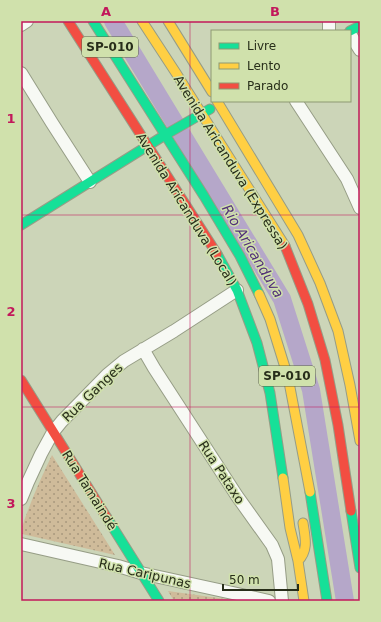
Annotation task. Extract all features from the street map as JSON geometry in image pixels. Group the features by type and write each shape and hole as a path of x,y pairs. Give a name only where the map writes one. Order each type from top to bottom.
{"main road":[{"name":"Avenida Aricanduva (Local)","path":"68,21 217,255 237,290 244,307 270,393 290,528 298,561 304,601"},
{"name":"SP-010","path":"93,21 204,196 240,256 261,296 288,377 309,483 327,601"},
{"name":"Avenida Aricanduva (Expressa)","path":"142,21 285,246 308,304 325,360 338,425 360,568"},
{"path":"171,22 211,90"},
{"path":"351,32 360,26"},
{"path":"21,225 165,135 221,102 298,236 320,283 338,331 356,398 360,441"},
{"name":"Rua Tamaindé","path":"21,380 159,601"},
{"path":"291,395 299,483"},
{"path":"346,476 360,517"},
{"path":"298,561 302,557 306,542 302,517"}],"street":[{"path":"21,25 27,21"},
{"path":"351,35 360,50"},
{"path":"21,73 90,182"},
{"path":"297,102 347,179 360,208"},
{"path":"347,179 360,190"},
{"name":"Rua Ganges","path":"21,499 41,454 54,432 62,421 107,375 124,361 237,290"},
{"name":"Rua Pataxo","path":"144,349 154,368 237,496 272,545 278,559 282,601"},
{"name":"Rua Caripunas","path":"21,544 118,566 141,573 269,601"}],"shaded area":[{"path":"52,455 115,555 22,534 23,526 30,506"},
{"path":"168,591 240,601 174,601"}],"waterway":[{"name":"Rio Aricanduva","path":"113,21 282,299 311,390 345,601"}],"traffic: fast":[{"path":"93,21 204,196 240,256 259,294"},
{"path":"351,30 360,26"},
{"path":"21,225 165,135 210,109"},
{"path":"217,254 237,290 257,343 270,393 283,478"},
{"path":"310,492 327,601"},
{"path":"351,511 360,568"},
{"path":"107,518 159,601"}],"traffic: slow":[{"path":"142,21 285,246"},
{"path":"168,21 211,90"},
{"path":"218,102 298,235 320,283 338,331 360,441"},
{"path":"259,294 270,319 288,377 310,492"},
{"path":"283,478 290,528 298,561 304,601"},
{"path":"298,561 305,548 303,523"}],"traffic: jam":[{"path":"68,21 217,254"},
{"path":"285,246 308,304 325,360 338,425 351,511"},
{"path":"21,380 107,518"}]}
